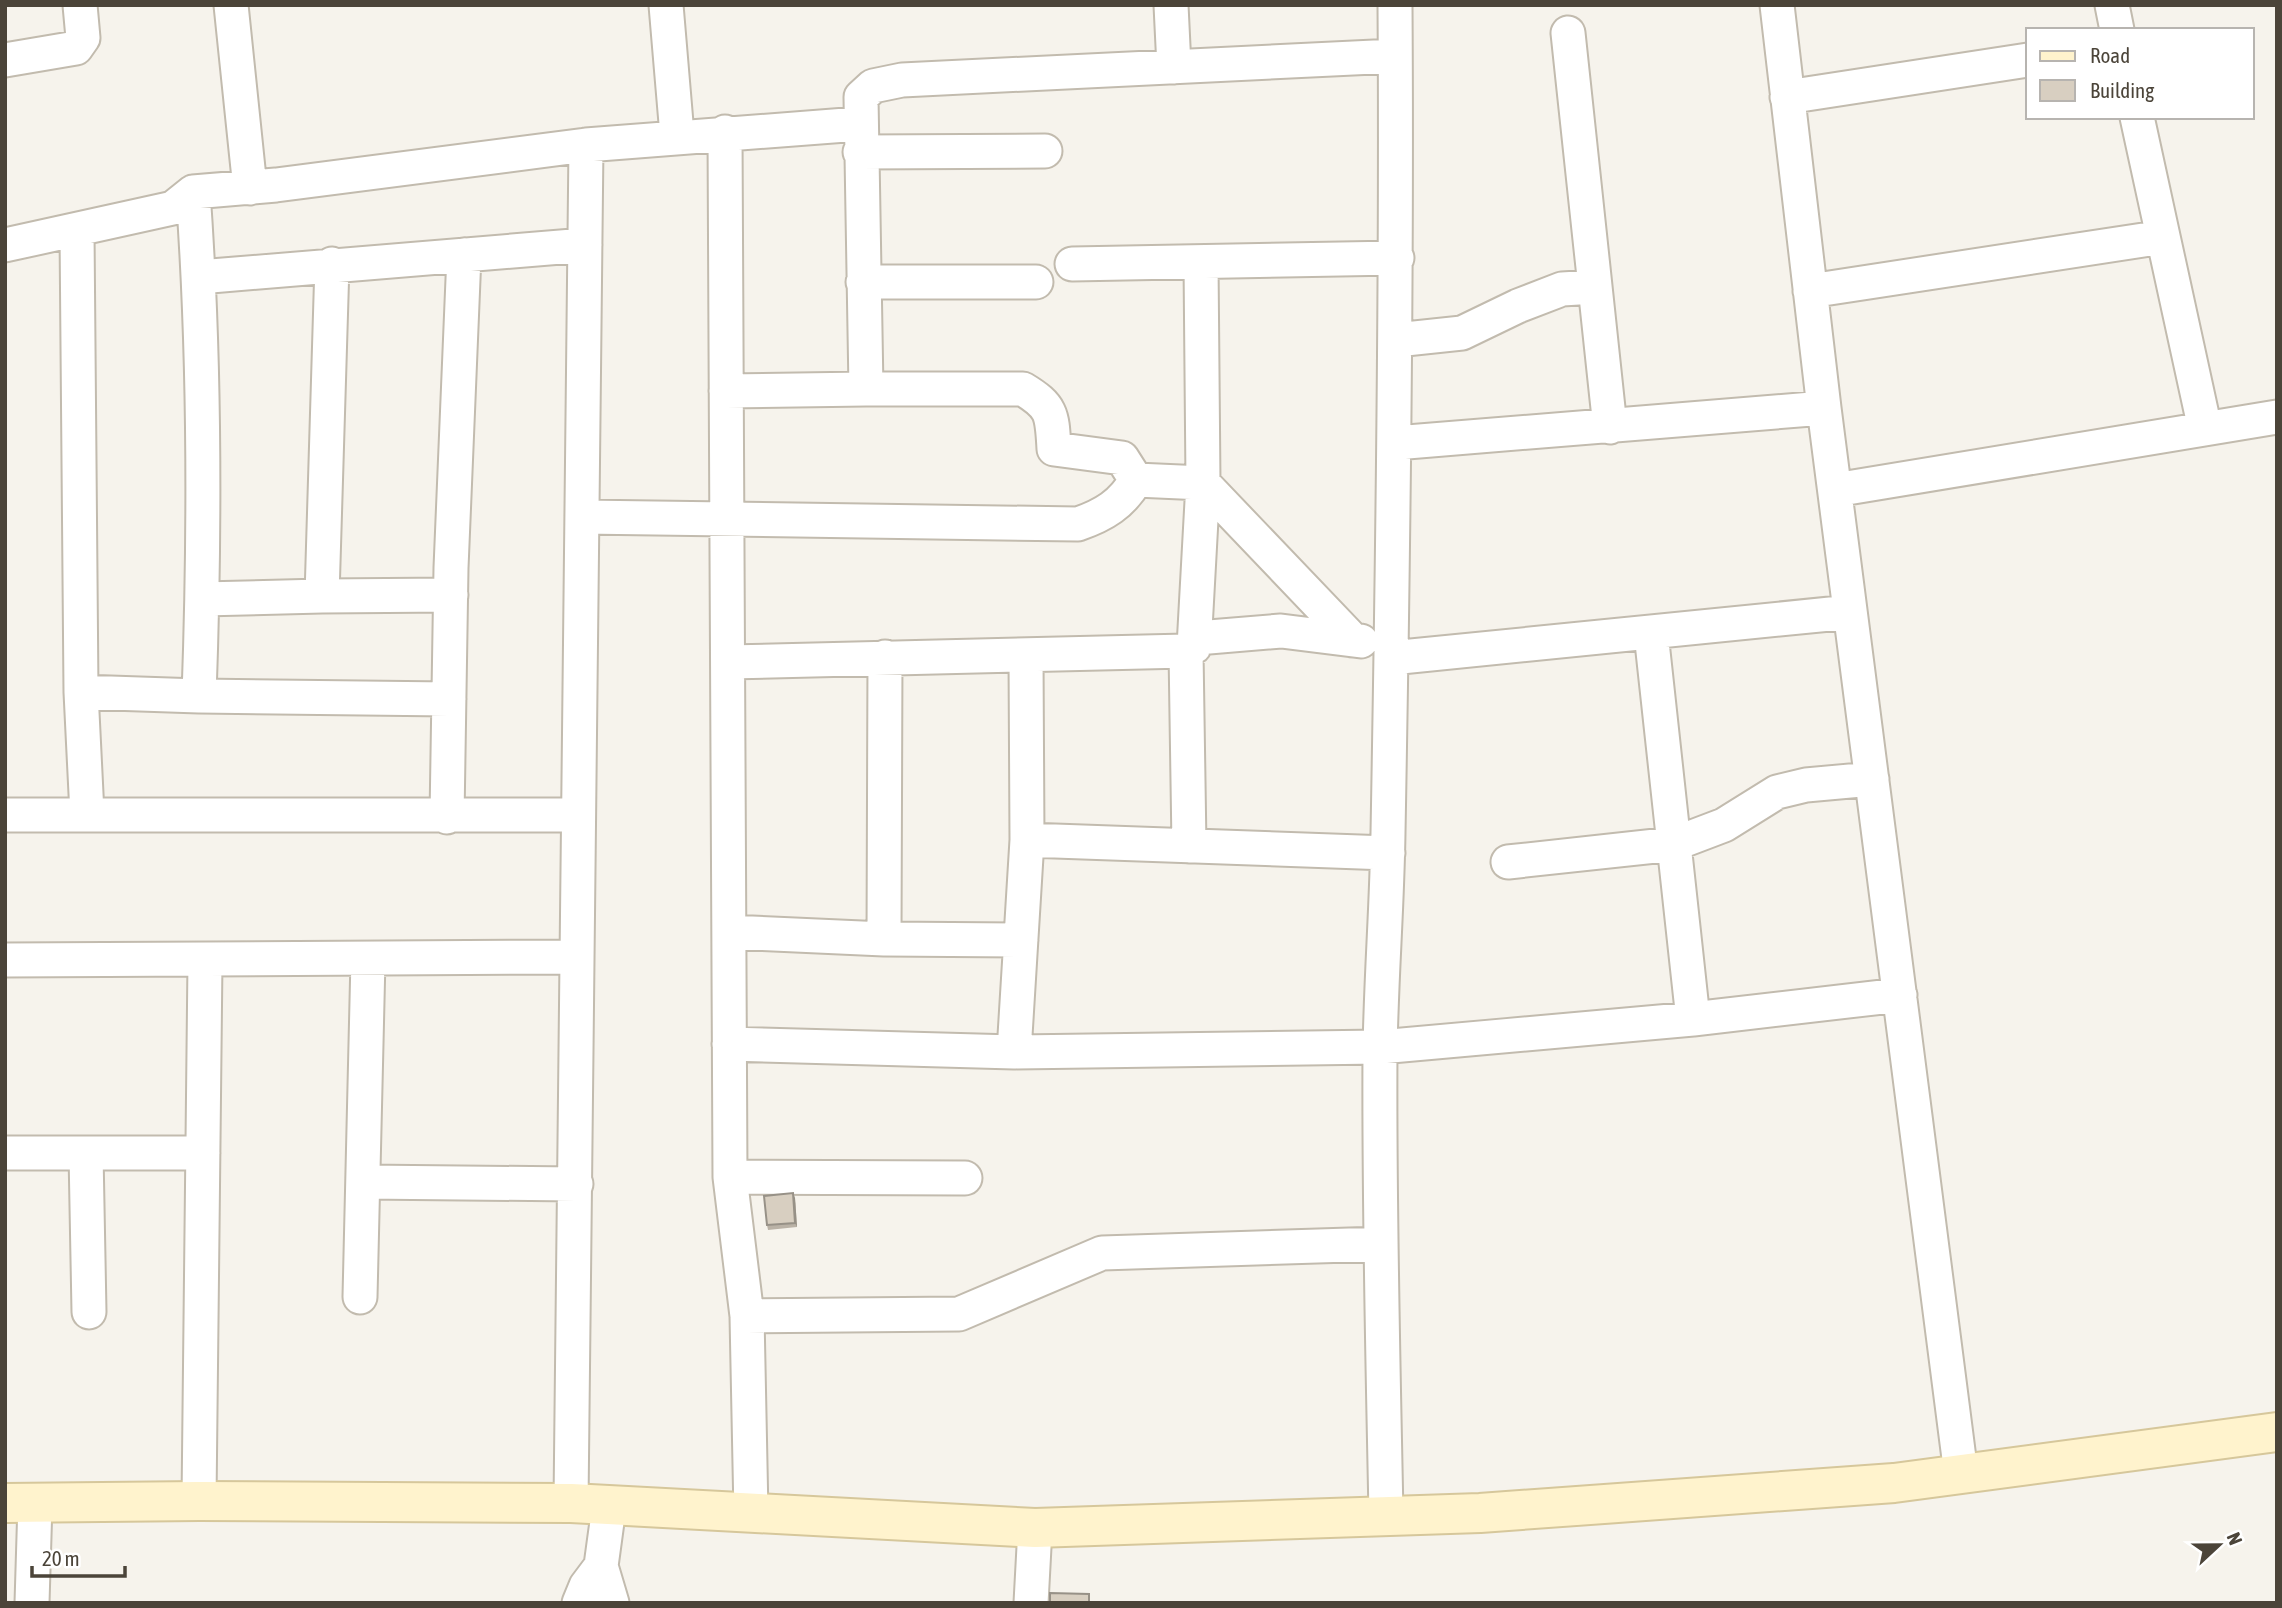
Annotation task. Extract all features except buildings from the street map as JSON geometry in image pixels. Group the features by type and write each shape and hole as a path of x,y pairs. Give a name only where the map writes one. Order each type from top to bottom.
{"street":[{"path":"5,60 76,48 83,38 80,5"},
{"path":"231,5 250,188"},
{"path":"666,5 677,135"},
{"path":"1171,5 1174,67"},
{"path":"1386,1516 1380,1047 1388,853 1392,652 1397,258 1395,5"},
{"path":"1777,5 1824,408 1962,1474"},
{"path":"2112,5 2117,28"},
{"path":"1568,33 1610,428"},
{"path":"866,389 860,138 861,97 873,86 902,80 1395,56"},
{"path":"1787,97 2026,61"},
{"path":"2137,119 2205,429"},
{"path":"725,132 730,1177 747,1316 751,1514"},
{"path":"5,245 173,208 192,192 250,188 677,135 725,132 1045,151"},
{"path":"571,1503 586,145"},
{"path":"192,192 199,277 202,599 199,696"},
{"path":"77,231 81,692 87,814"},
{"path":"1810,291 2163,237"},
{"path":"199,277 585,245"},
{"path":"447,817 451,595 464,255"},
{"path":"1072,264 1397,258"},
{"path":"1189,846 1191,645 1203,483 1201,262"},
{"path":"322,596 332,264"},
{"path":"863,282 1037,282"},
{"path":"1396,340 1462,333 1562,289 1595,287"},
{"path":"726,391 1023,389 1044,402 1052,416 1054,449 1122,458 1136,480"},
{"path":"1395,443 1610,428 1824,408"},
{"path":"1835,490 2277,417"},
{"path":"582,517 728,522 1078,524 1098,517 1125,499 1136,480"},
{"path":"1136,480 1203,483 1353,640"},
{"path":"202,599 451,595"},
{"path":"728,662 1026,656 1191,645 1282,631 1353,640 1392,652 1651,633 1850,612"},
{"path":"1651,633 1693,1019"},
{"path":"1014,1052 1027,840 1026,656"},
{"path":"884,939 885,657"},
{"path":"81,692 449,699"},
{"path":"1508,862 1674,844 1724,825 1777,792 1806,785 1872,779"},
{"path":"5,815 577,816"},
{"path":"1027,840 1388,853"},
{"path":"729,932 884,939 1021,940"},
{"path":"5,960 576,957"},
{"path":"360,1297 368,959"},
{"path":"199,1501 205,961"},
{"path":"729,1044 1014,1052 1380,1047 1693,1019 1900,995"},
{"path":"5,1153 203,1153"},
{"path":"86,1153 89,1312"},
{"path":"730,1177 965,1178"},
{"path":"364,1182 576,1184"},
{"path":"747,1316 959,1314 1102,1254 1381,1244"},
{"path":"32,1603 20,1503 571,1503 1035,1528 1508,1511 1894,1483 2277,1432"},
{"path":"609,1507 601,1566 612,1603"},
{"path":"1031,1603 1035,1528"},
{"path":"579,1603 586,1586 601,1566"}]}
